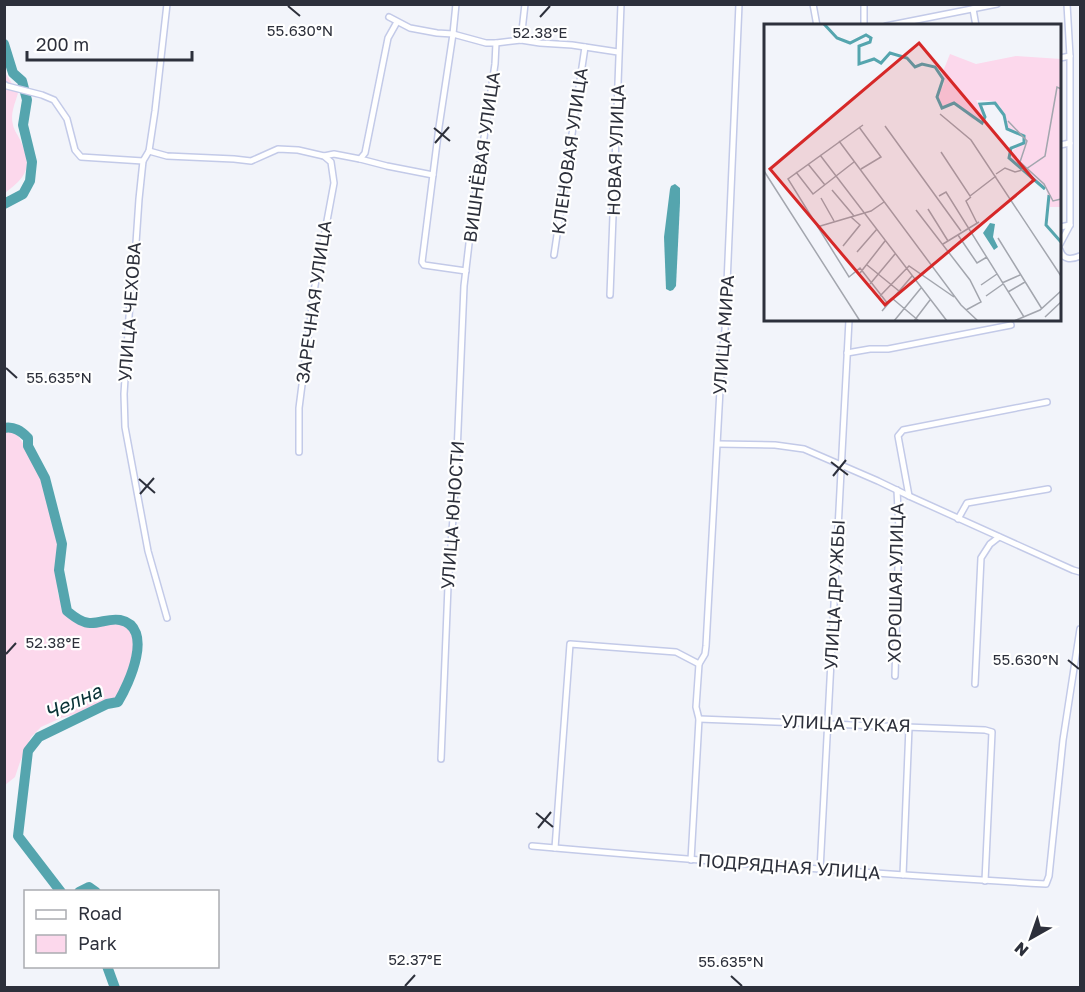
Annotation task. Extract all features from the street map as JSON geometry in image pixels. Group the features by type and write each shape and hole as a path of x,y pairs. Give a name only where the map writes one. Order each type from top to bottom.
{"street":[{"name":"УЛИЦА ЧЕХОВА","path":"167,4 149,151 143,161 131,286 124,394 125,427 148,551 167,618"},
{"path":"456,4 422,264 466,271"},
{"path":"521,40 525,4"},
{"name":"НОВАЯ УЛИЦА","path":"610,295 621,4"},
{"name":"УЛИЦА МИРА","path":"691,860 699,718 696,706 699,664 705,654 706,646 722,353 726,319 739,4"},
{"path":"813,4 817,24"},
{"path":"864,4 864,24"},
{"path":"896,24 997,4"},
{"path":"1061,241 1070,225 1070,56 1067,4"},
{"path":"973,9 976,24"},
{"path":"389,17 410,28 453,34 486,43 521,40 618,52"},
{"path":"360,159 365,153 388,38 397,22"},
{"name":"ВИШНЁВАЯ УЛИЦА","path":"466,271 496,43"},
{"name":"КЛЕНОВАЯ УЛИЦА","path":"554,255 585,47"},
{"path":"1061,58 1070,56"},
{"path":"4,84 54,100 67,119 75,150 81,157 143,161"},
{"path":"1061,145 1070,143"},
{"path":"149,151 168,156 251,161 278,149 298,150 324,156 334,154 433,175"},
{"name":"ЗАРЕЧНАЯ УЛИЦА","path":"299,452 299,408 314,291 334,183 331,162 324,156"},
{"path":"1061,227 1070,225"},
{"path":"1061,252 1066,258 1072,260 1080,256"},
{"name":"УЛИЦА ЮНОСТИ","path":"441,759 448,586 466,271"},
{"name":"УЛИЦА ДРУЖБЫ","path":"820,870 849,321"},
{"path":"847,353 888,349 1011,325"},
{"path":"909,496 898,436 903,430 1047,402"},
{"path":"717,444 804,449 1080,572"},
{"path":"958,519 967,503 1048,489"},
{"name":"ХОРОШАЯ УЛИЦА","path":"894,676 899,530 897,490"},
{"path":"975,684 981,558 990,544 999,537"},
{"path":"1079,642 1080,629"},
{"name":"ПОДРЯДНАЯ УЛИЦА","path":"532,846 820,870 1046,884 1049,876 1064,740 1079,642"},
{"path":"555,848 570,644 676,652 699,664"},
{"name":"УЛИЦА ТУКАЯ","path":"699,718 992,732 984,881"},
{"path":"903,876 909,727"}],"green space":[{"path":"4,71 18,93 12,121 27,159 22,177 5,193"},
{"path":"4,428 13,432 20,439 45,484 56,528 57,589 60,599 71,612 81,618 95,621 111,617 122,620 130,626 135,636 134,654 128,680 117,702 103,701 83,712 41,727 31,737 15,777 5,785"}],"water":[{"path":"675,184 680,188 680,203 676,286 670,291 666,289 664,237 670,189"}],"waterway":[{"name":"Челна","path":"4,44 13,73 22,81 27,100 23,125 32,162 30,181 23,194 4,204"},
{"name":"Челна","path":"4,428 17,430 28,438 28,446 45,478 62,544 59,570 67,611 88,623 120,620 130,625 136,633 138,644 133,670 118,702 107,704 39,737 28,751 18,836 59,890"},
{"name":"Челна","path":"83,890 89,887 93,890"},
{"name":"Челна","path":"108,968 115,988"}]}
